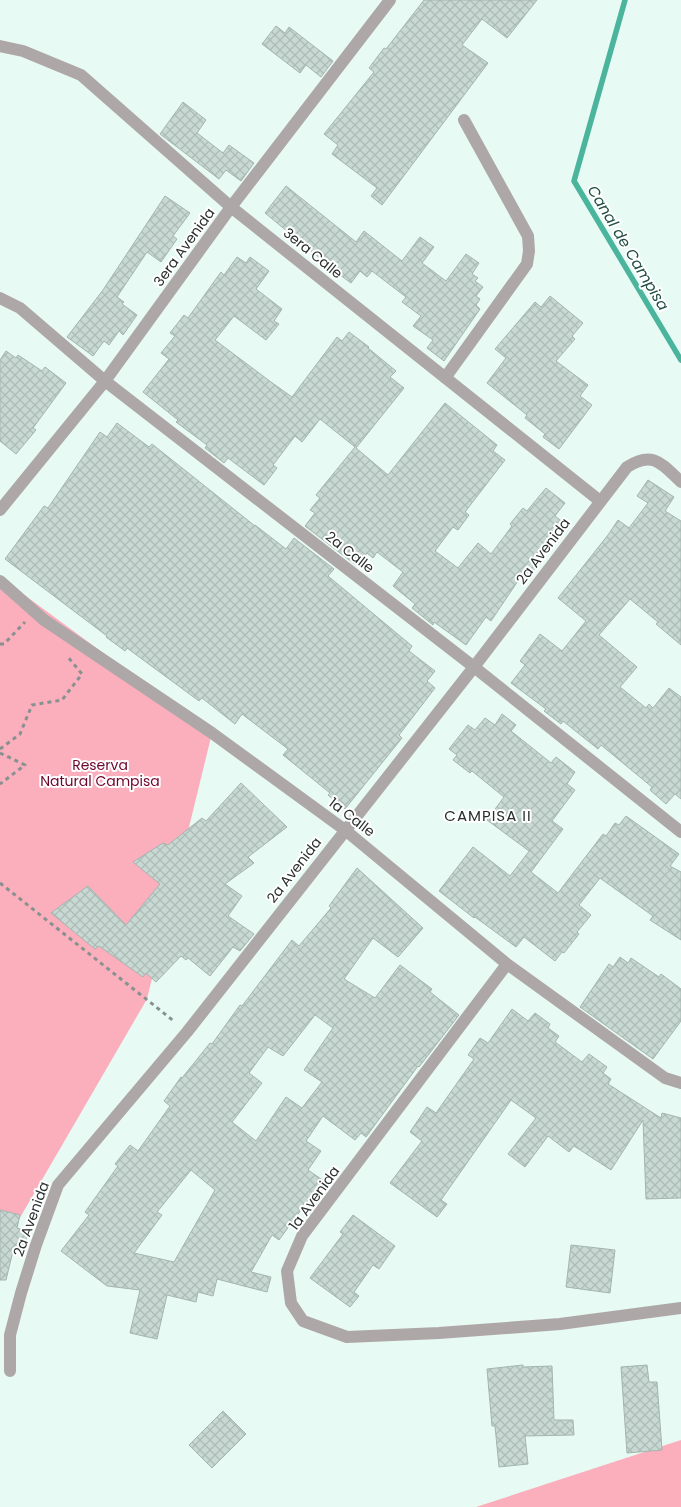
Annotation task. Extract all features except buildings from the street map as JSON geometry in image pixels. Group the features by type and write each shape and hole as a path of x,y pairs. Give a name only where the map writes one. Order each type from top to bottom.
{"street":[{"name":"3era Avenida","path":"0,510 105,381 231,207 390,0"},
{"name":"3era Calle","path":"0,46 23,51 81,75 231,207 600,501"},
{"path":"445,378 527,264 529,251 528,236 464,120"},
{"name":"2a Calle","path":"0,298 20,308 105,381 474,667 681,832"},
{"name":"2a Avenida","path":"10,1371 10,1335 14,1318 36,1245 58,1185 187,1032 474,667 627,467 639,459 652,460 662,464 681,482"},
{"name":"1a Calle","path":"0,581 44,620 212,733 345,830 507,964 665,1078 681,1083"},
{"name":"1a Avenida","path":"507,964 302,1236 287,1271 290,1303 302,1321 347,1337 439,1333 560,1324 681,1308"}],"path":[{"path":"0,644 4,644 35,612"},
{"path":"0,749 20,734 32,705 62,700 82,674 66,654"},
{"path":"0,753 25,765 0,784"},
{"path":"0,883 187,1032"}],"green space":[{"name":"Reserva Natural Campisa","path":"0,577 212,733 147,999 0,1252"},
{"path":"681,1440 681,1507 476,1507"}],"waterway":[{"name":"Canal de Campisa","path":"625,0 574,181 681,360"}],"district":[{"name":"CAMPISA II","path":"488,816"}]}
